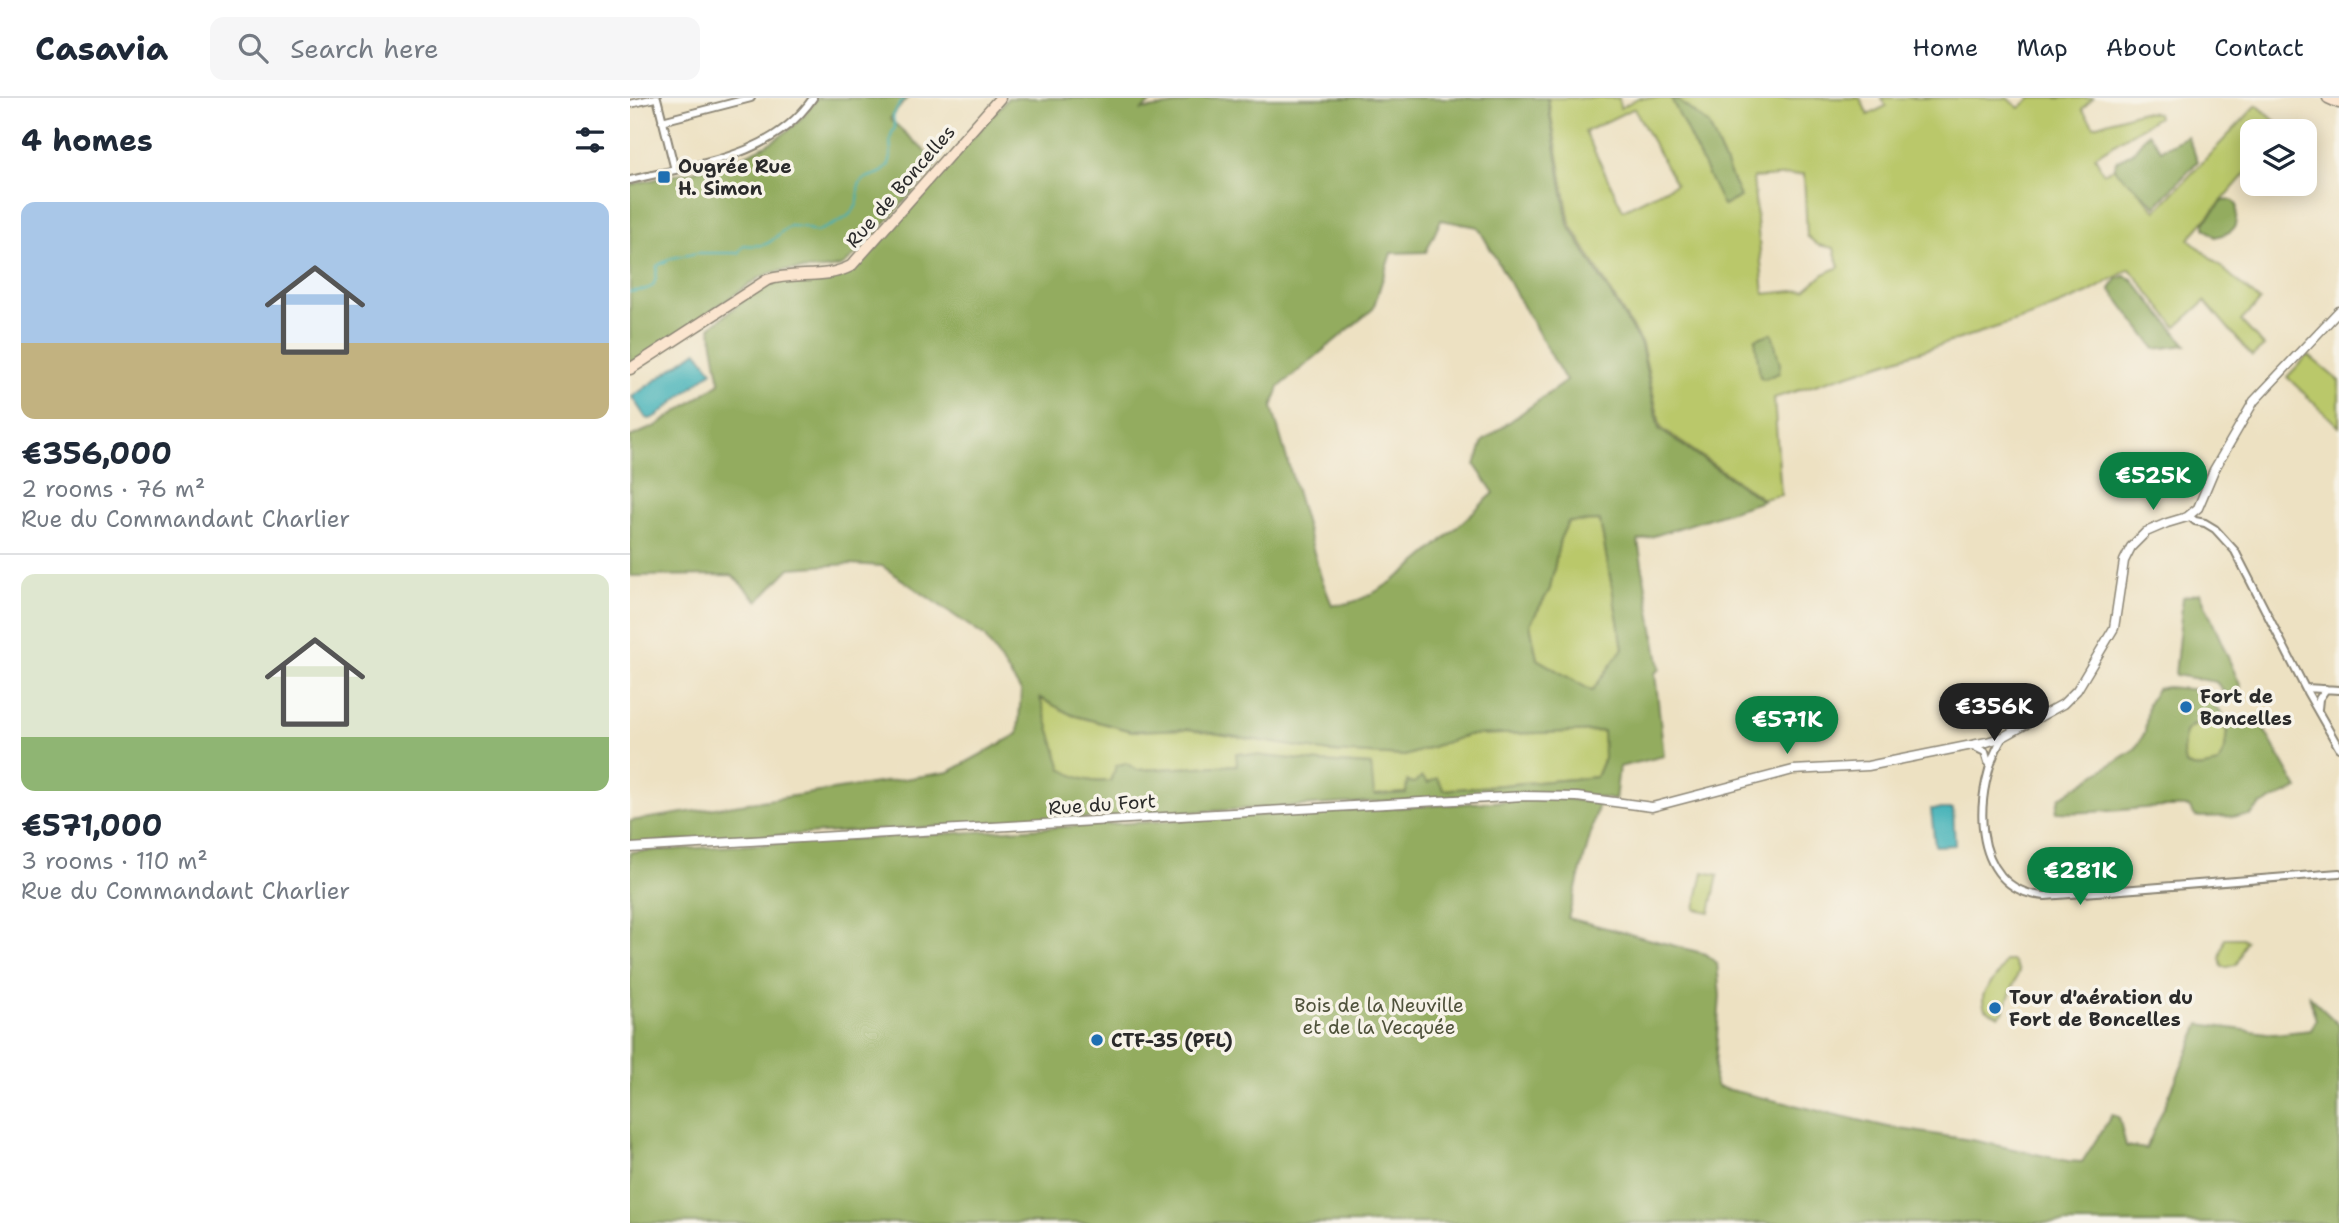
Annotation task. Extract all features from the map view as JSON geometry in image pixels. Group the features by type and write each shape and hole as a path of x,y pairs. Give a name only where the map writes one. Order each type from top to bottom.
{"main road":[{"name":"Rue de Boncelles","path":"630,369 767,280 777,276 830,274 851,266 1000,98"},
{"path":"2328,98 2339,103"}],"street":[{"path":"630,104 656,98 675,170"},
{"path":"662,121 751,98"},
{"path":"630,180 736,154 768,141 792,124 813,98"},
{"path":"2339,311 2254,401 2214,470 2199,507 2189,516 2195,521 2205,523 2225,538 2235,551 2339,748"},
{"path":"2199,507 2205,523"},
{"name":"Rue du Fort","path":"630,848 1524,796 1577,796 1652,807 1793,770 1868,766 1973,746 2003,737 2063,705 2073,696 2114,628 2124,562 2131,547 2153,528 2189,516"},
{"path":"2306,688 2339,690"},
{"path":"2318,709 2319,699 2326,690"},
{"path":"2003,737 1989,764 1983,797 1987,850 1994,867 2005,880 2026,892 2045,896 2339,873"},
{"path":"1973,746 1984,752 1989,764"}],"green space":[{"path":"817,98 907,98 890,119 938,163 873,236 841,266 820,270 783,271 761,277 630,365 630,185 709,167 758,149 780,136 800,119"},
{"path":"1008,98 1155,98 1142,110 1186,103 1194,98 1547,98 1568,224 1641,345 1659,429 1763,501 1638,541 1660,669 1655,673 1664,756 1619,767 1615,800 1576,793 1547,792 630,844 630,821 949,772 1018,734 1021,691 984,636 882,566 849,564 790,568 758,601 732,575 630,576 630,437 656,426 720,383 710,327 766,286 788,280 832,278 855,267 869,255","holes":["1441,220 1478,227 1566,381 1483,441 1475,465 1494,493 1418,562 1395,579 1352,602 1332,605 1321,577 1272,407 1279,387 1373,309 1391,253 1426,252","1600,521 1623,648 1592,691 1537,659 1530,624 1550,589 1560,539 1568,522","1040,698 1072,715 1132,731 1188,729 1330,752 1405,756 1468,735 1603,731 1604,758 1596,777 1444,790 1437,778 1428,783 1422,777 1414,783 1407,781 1406,793 1374,795 1371,765 1236,753 1237,765 1137,770 1126,763 1117,765 1110,781 1085,780 1062,769"]},
{"path":"1548,98 1619,98 1620,108 1638,98 1671,98 1724,206 1740,197 1709,125 1675,98 1860,98 1868,115 1886,106 1881,98 2007,98 2019,108 2031,98 2093,98 2082,109 2094,126 2139,112 2157,113 2158,117 2095,156 2103,173 2117,167 2156,211 2240,123 2240,180 2189,239 2260,301 2241,321 2264,346 2252,356 2205,301 2176,327 2130,269 2088,293 2032,316 1774,398 1781,495 1763,499 1661,428 1642,344 1570,223","holes":["1634,108 1676,184 1623,210 1585,132","1804,174 1807,236 1818,245 1834,248 1839,267 1824,274 1805,290 1764,294 1753,178"]},
{"path":"1671,98 1675,98 1709,125 1740,197 1723,206"},
{"path":"2257,105 2273,119 2244,119"},
{"path":"2148,133 2161,150 2187,136 2198,161 2156,206 2114,169 2116,161 2132,153"},
{"path":"2232,200 2237,205 2235,227 2215,237 2205,228 2205,222 2222,201"},
{"path":"2124,276 2132,279 2186,345 2155,349 2110,289 2117,279"},
{"path":"1772,333 1780,364 1779,373 1764,379 1760,377 1755,339"},
{"path":"2308,355 2339,381 2339,427 2287,377"},
{"path":"1600,521 1623,649 1592,691 1537,659 1530,624 1550,589 1560,539 1568,522"},
{"path":"2200,593 2241,687 2227,695 2216,682 2175,675 2183,597"},
{"path":"2167,687 2199,690 2227,719 2240,724 2252,717 2262,726 2298,789 2260,805 2250,816 2196,817 2189,807 2056,812 2059,798 2136,748 2145,732 2148,704 2157,689","holes":["2201,722 2220,725 2227,730 2225,749 2218,764 2205,767 2185,764 2185,732 2192,725"]},
{"path":"1039,697 1072,715 1132,731 1188,729 1330,752 1405,756 1468,735 1604,731 1604,758 1596,777 1444,790 1428,783 1407,793 1373,795 1371,765 1237,753 1237,765 1137,770 1117,766 1110,781 1091,781 1062,770"},
{"path":"2201,722 2220,725 2227,731 2225,749 2218,764 2193,767 2184,764 2185,731"},
{"name":"Bois de la Neuville et de la Vecquée","path":"1559,798 1599,803 1568,918 1706,954 1717,963 1720,996 1714,1079 1717,1087 1888,1127 2082,1162 2112,1115 2119,1117 2126,1146 2146,1149 2200,1024 2274,1034 2311,1030 2316,1020 2309,996 2339,1025 2339,1223 630,1223 630,852"},
{"path":"1703,872 1718,875 1710,912 1695,909"},
{"path":"2225,938 2242,938 2246,941 2239,960 2229,967 2222,967 2220,958"},
{"path":"2005,961 2013,961 2019,971 1999,1016 1985,1009 1983,999"}],"water":[{"path":"697,351 712,371 657,416 646,418 632,397"},
{"path":"1931,809 1953,809 1955,845 1935,846"}],"waterway":[{"path":"630,292 652,286 656,280 657,266 672,258 697,253 738,253 744,245 771,242 790,226 816,232 846,217 858,201 860,183 884,171 889,164 891,137 895,128 893,115 904,98"}],"place":[{"name":"Ougrée Rue H. Simon","path":"664,177"},
{"name":"Fort de Boncelles","path":"2186,707"},
{"name":"Tour d'aération du Fort de Boncelles","path":"1995,1008"},
{"name":"CTF-35 (PFL)","path":"1097,1040"}]}
